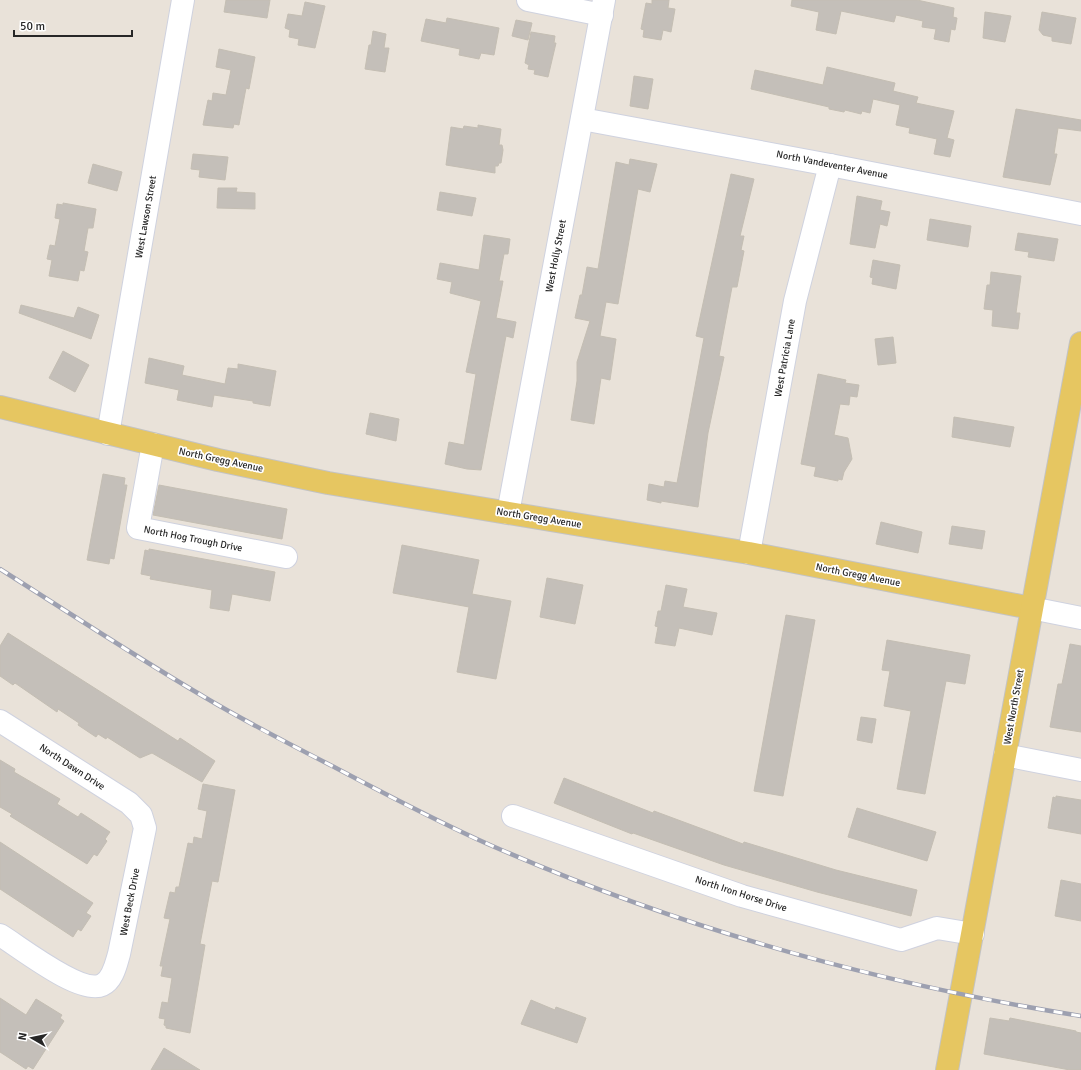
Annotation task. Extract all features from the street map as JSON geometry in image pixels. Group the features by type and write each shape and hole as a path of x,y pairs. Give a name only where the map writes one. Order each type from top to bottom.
{"main road":[{"name":"West North Street","path":"947,1070 1081,343"},
{"name":"North Gregg Avenue","path":"0,407 108,434 328,482 749,553 1031,608"}],"street":[{"name":"West Lawson Street","path":"108,434 183,0"},
{"path":"528,0 603,7"},
{"name":"West Holly Street","path":"508,513 603,7"},
{"name":"North Vandeventer Avenue","path":"582,119 1081,214"},
{"name":"West Patricia Lane","path":"749,553 795,301 830,165"},
{"name":"North Hog Trough Drive","path":"153,444 138,528 286,557"},
{"name":"North Gregg Avenue","path":"1031,608 1081,618"},
{"name":"North Dawn Drive","path":"0,720 129,803 141,815"},
{"path":"1005,755 1081,770"},
{"name":"West Beck Drive","path":"0,935 72,981 90,987 103,985 113,973 119,954 145,828 141,815"},
{"name":"North Iron Horse Drive","path":"514,816 742,896 901,940 937,928 973,934"}],"building":[{"path":"226,0 270,0 267,18 224,12"},
{"path":"652,0 669,0 668,8 675,9 671,32 663,30 661,40 643,37 644,30 641,29 646,3 652,4"},
{"path":"792,0 917,0 954,8 953,17 957,18 955,30 951,29 949,42 934,39 936,29 922,27 923,21 896,15 894,22 841,11 836,34 816,30 819,12 791,6"},
{"path":"305,2 325,6 315,48 298,45 299,39 289,37 290,30 285,28 288,14 302,16"},
{"path":"985,12 1011,16 1005,42 983,38"},
{"path":"1042,12 1076,18 1071,44 1052,41 1052,37 1043,35 1039,30"},
{"path":"447,18 499,28 494,55 481,53 479,59 459,55 460,49 421,41 426,19 446,23"},
{"path":"516,20 532,23 528,40 512,36"},
{"path":"373,31 386,34 384,48 389,48 385,72 365,69"},
{"path":"531,32 555,36 554,43 556,43 548,77 534,74 535,70 528,69 529,65 525,63"},
{"path":"219,49 255,57 249,89 246,88 239,125 234,124 233,128 203,125 208,100 212,101 213,93 226,95 231,70 216,67"},
{"path":"827,67 895,83 893,91 918,97 916,103 954,111 947,138 954,140 950,157 934,154 937,139 909,133 910,128 896,125 900,105 873,99 870,113 862,111 861,114 845,110 844,112 829,109 829,107 751,89 755,70 823,85"},
{"path":"634,76 653,79 648,109 630,106"},
{"path":"1016,109 1081,120 1081,131 1058,128 1054,154 1057,154 1050,185 1003,177"},
{"path":"478,125 501,129 499,145 502,145 503,150 501,163 499,163 498,166 495,166 495,173 446,165 451,127 463,129 464,126 478,128"},
{"path":"193,154 228,157 225,180 199,177 200,170 191,169"},
{"path":"630,159 657,164 650,192 638,189 618,304 606,302 600,336 616,339 610,380 601,378 594,424 571,420 577,381 577,362 590,321 575,318 580,295 582,295 587,267 598,269 616,162 629,165"},
{"path":"93,164 122,172 117,191 88,183"},
{"path":"731,174 754,179 740,236 744,236 741,250 744,251 737,287 732,287 719,356 724,357 708,433 698,507 647,500 649,484 664,487 665,481 677,483 704,338 696,336"},
{"path":"218,188 237,188 236,192 255,193 255,209 217,208"},
{"path":"440,192 476,198 472,216 437,210"},
{"path":"857,196 882,201 880,210 890,212 887,226 880,224 875,248 850,244"},
{"path":"63,203 96,209 93,228 88,228 84,251 88,252 84,271 80,270 78,281 49,276 52,260 47,259 50,245 55,246 60,219 55,218 57,204 63,205"},
{"path":"930,219 971,226 968,247 927,240"},
{"path":"1018,233 1058,239 1054,261 1028,257 1029,252 1015,250"},
{"path":"484,235 510,239 508,254 504,254 499,281 503,281 496,318 516,322 513,338 506,336 481,470 467,469 445,464 449,442 464,445 476,374 466,372 481,301 450,293 452,282 437,279 440,263 479,270"},
{"path":"873,260 900,265 896,289 872,284 873,278 870,277"},
{"path":"991,272 1021,276 1016,313 1020,313 1018,329 992,326 993,310 984,309 987,285 990,285"},
{"path":"21,305 74,318 78,307 99,315 91,339 19,313"},
{"path":"893,337 896,363 878,365 875,339"},
{"path":"63,351 89,365 75,392 49,378"},
{"path":"149,358 184,366 182,375 225,384 228,368 238,369 238,364 276,371 270,406 253,403 253,401 214,395 212,407 177,400 179,390 145,383"},
{"path":"818,374 846,380 845,383 859,385 857,397 850,396 849,405 840,404 834,435 848,438 852,459 844,472 842,480 838,479 838,481 814,476 816,467 801,464"},
{"path":"370,413 399,419 396,441 366,434"},
{"path":"954,417 1014,427 1010,447 952,437"},
{"path":"103,474 125,478 124,485 127,485 114,559 110,558 109,564 87,560"},
{"path":"159,485 287,509 282,539 153,515"},
{"path":"881,522 922,532 918,553 876,544"},
{"path":"952,526 985,531 982,549 949,544"},
{"path":"402,545 479,560 472,594 511,601 496,679 457,672 469,607 393,593"},
{"path":"149,549 275,572 270,601 232,594 229,611 210,608 212,590 150,579 151,576 141,574 145,550 149,551"},
{"path":"547,578 583,585 575,624 540,617"},
{"path":"666,585 687,589 683,607 717,613 712,635 679,628 675,646 655,643 658,627 655,626 658,611 661,611"},
{"path":"786,615 815,620 783,796 754,791"},
{"path":"8,633 178,741 180,738 215,761 202,782 152,753 140,758 107,737 106,739 98,734 96,737 58,709 57,712 15,683 13,685 0,676 0,646"},
{"path":"887,640 970,655 965,684 946,681 925,794 897,789 911,711 884,706 890,671 882,670"},
{"path":"1070,644 1081,646 1081,732 1050,727 1058,684 1062,684"},
{"path":"861,717 876,719 872,743 857,740"},
{"path":"0,760 15,769 14,772 60,799 57,804 78,817 81,813 110,832 105,839 107,841 97,856 94,854 87,864 10,816 12,814 0,807"},
{"path":"564,778 653,813 654,811 743,844 744,842 836,870 917,890 911,916 817,892 724,865 633,833 632,834 554,803"},
{"path":"203,784 235,790 218,882 212,881 200,944 205,945 190,1033 166,1028 164,1025 165,1019 159,1018 162,1002 168,1003 172,978 161,976 163,966 160,966 170,919 164,918 170,892 175,893 176,887 179,887 188,843 193,844 194,837 202,839 207,811 198,809"},
{"path":"1056,796 1081,800 1081,834 1048,828 1053,797 1056,798"},
{"path":"857,808 936,832 927,861 848,837"},
{"path":"0,842 93,903 86,913 91,916 81,931 78,929 73,937 0,889"},
{"path":"1061,880 1081,884 1081,921 1055,916"},
{"path":"0,998 26,1015 36,999 62,1015 60,1018 64,1021 33,1069 28,1066 26,1069 0,1052"},
{"path":"531,1000 555,1010 556,1007 586,1018 577,1043 521,1024"},
{"path":"990,1018 1009,1021 1010,1018 1081,1033 1081,1070 1070,1070 984,1054"},
{"path":"164,1048 200,1070 151,1070"}],"railway":[{"path":"0,569 154,667 254,725 451,827 561,875 706,927 780,949 930,987 1005,1003 1081,1016"}]}
